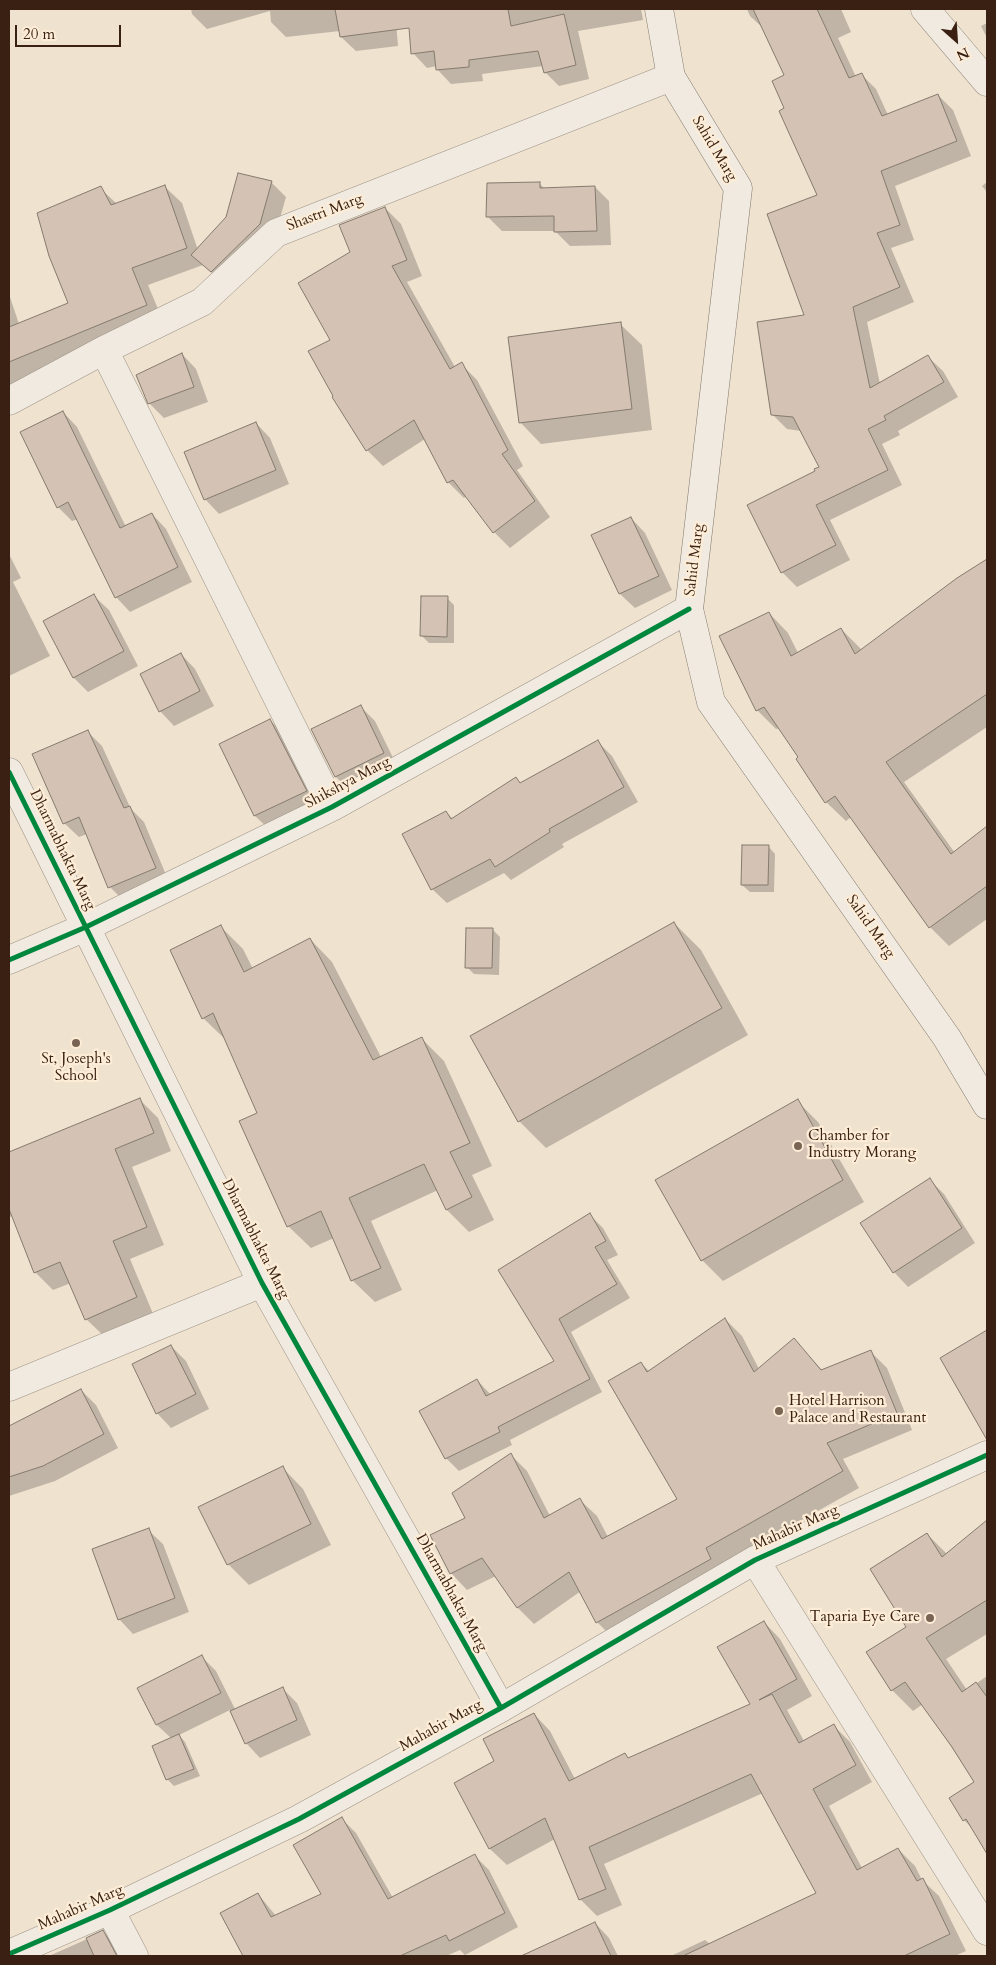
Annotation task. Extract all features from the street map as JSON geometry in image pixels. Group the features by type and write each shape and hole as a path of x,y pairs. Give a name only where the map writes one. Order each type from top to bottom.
{"street":[{"name":"Sahid Marg","path":"659,9 671,77 738,188 689,609 712,702 947,1038 987,1105"},
{"path":"925,9 987,82"},
{"name":"Shastri Marg","path":"9,401 104,350 202,302 276,232 671,77"},
{"path":"104,350 332,807"},
{"name":"Shikshya Marg","path":"9,960 86,927 332,807 689,609"},
{"name":"Dharmabhakta Marg","path":"9,772 262,1283 501,1708"},
{"path":"9,1387 262,1283"},
{"name":"Mahabir Marg","path":"9,1954 110,1910 299,1819 501,1708 755,1560 987,1455"},
{"path":"755,1560 987,1931"},
{"path":"110,1910 134,1956"}],"building":[{"path":"335,9 508,9 511,26 564,14 576,65 544,73 538,51 469,60 469,67 436,70 434,51 411,54 409,28 340,37"},
{"path":"753,9 817,9 849,78 862,73 882,116 938,94 957,141 881,171 900,225 877,233 900,287 853,307 870,388 928,355 944,382 884,416 886,420 868,429 888,470 816,505 836,545 781,573 747,505 815,471 814,469 819,467 793,417 771,415 757,322 804,315 767,214 817,195 779,111 784,108 772,81 784,75"},
{"path":"238,173 272,181 260,224 211,272 191,255 226,217"},
{"path":"540,182 540,188 595,186 597,231 554,232 554,216 486,217 487,183"},
{"path":"165,185 187,248 132,268 147,305 9,362 9,327 68,303 49,256 37,213 101,186 111,205"},
{"path":"385,207 407,260 392,266 450,369 462,362 508,450 502,454 535,501 493,533 453,480 447,483 414,420 366,451 332,397 308,351 330,340 298,283 350,252 339,225"},
{"path":"621,322 632,409 519,423 508,337"},
{"path":"182,353 194,387 148,404 136,375"},
{"path":"63,411 120,528 152,513 178,567 115,598 68,502 57,508 20,432"},
{"path":"256,422 276,470 204,500 184,452"},
{"path":"631,517 659,576 619,594 591,535"},
{"path":"987,559 987,694 886,762 951,854 987,826 987,886 929,928 835,796 825,803 796,759 798,757 764,707 756,711 719,636 769,612 791,656 841,628 855,654 957,578"},
{"path":"94,594 124,651 73,678 43,621"},
{"path":"421,596 448,596 447,637 420,636"},
{"path":"181,653 200,691 159,712 140,674"},
{"path":"361,705 384,753 335,777 311,729"},
{"path":"270,719 307,791 254,816 219,744"},
{"path":"88,730 124,808 130,806 156,868 108,888 79,817 63,824 32,754"},
{"path":"598,740 624,787 549,829 550,832 495,867 490,859 431,890 402,834 446,811 451,819 516,777 520,783"},
{"path":"742,845 769,845 768,885 741,885"},
{"path":"674,922 722,1008 518,1122 470,1036"},
{"path":"221,925 244,972 310,938 373,1060 422,1037 470,1143 450,1152 472,1197 446,1210 424,1164 349,1198 381,1268 351,1281 321,1211 287,1227 239,1121 257,1113 213,1013 202,1019 170,950"},
{"path":"466,928 493,928 492,968 465,968"},
{"path":"140,1098 154,1133 115,1149 147,1227 113,1241 137,1297 85,1320 60,1262 34,1273 9,1209 9,1152"},
{"path":"798,1099 843,1180 701,1261 655,1180"},
{"path":"930,1178 962,1228 893,1273 860,1223"},
{"path":"590,1213 606,1241 595,1247 617,1284 559,1319 590,1379 498,1427 500,1432 445,1459 419,1411 477,1379 486,1396 554,1361 498,1270"},
{"path":"725,1318 754,1372 794,1338 821,1370 871,1350 897,1413 827,1443 843,1471 706,1548 711,1559 596,1623 569,1572 517,1608 482,1558 450,1574 430,1535 465,1518 452,1493 511,1453 544,1518 580,1498 602,1539 677,1499 608,1381 641,1362 647,1372"},
{"path":"987,1330 987,1440 940,1358"},
{"path":"171,1345 196,1394 156,1414 132,1364"},
{"path":"81,1389 104,1434 43,1466 9,1477 9,1426"},
{"path":"283,1466 311,1524 227,1565 198,1507"},
{"path":"987,1520 987,1600 926,1638 962,1692 976,1682 987,1697 987,1854 966,1819 963,1821 949,1798 974,1782 952,1747 905,1682 891,1691 866,1652 906,1627 870,1569 927,1533 942,1557"},
{"path":"149,1528 175,1598 118,1620 92,1549"},
{"path":"764,1621 797,1679 759,1700 772,1694 799,1743 834,1724 856,1765 813,1789 857,1870 898,1848 917,1881 923,1878 950,1934 904,1956 683,1956 816,1893 751,1774 589,1847 606,1889 579,1900 545,1818 489,1849 454,1783 494,1761 483,1739 534,1713 569,1781 625,1753 628,1758 750,1704 717,1647"},
{"path":"202,1655 221,1693 156,1725 137,1688"},
{"path":"283,1687 297,1720 245,1744 230,1711"},
{"path":"179,1734 194,1769 166,1780 152,1746"},
{"path":"342,1817 388,1899 475,1854 505,1913 449,1941 446,1935 400,1956 243,1956 220,1913 258,1893 271,1917 321,1894 293,1845"},
{"path":"595,1922 611,1956 521,1956"},
{"path":"103,1930 117,1956 94,1956 86,1938"}],"cycle path":[{"path":"9,960 86,927 332,807 689,609"},
{"path":"9,772 262,1283 501,1708"},
{"path":"9,1954 110,1910 299,1819 501,1708 755,1560 987,1455"}],"place":[{"name":"St, Joseph's School","path":"76,1043"},
{"name":"Chamber for Industry Morang","path":"798,1146"},
{"name":"Hotel Harrison Palace and Restaurant","path":"779,1411"},
{"name":"Taparia Eye Care","path":"930,1618"}]}
